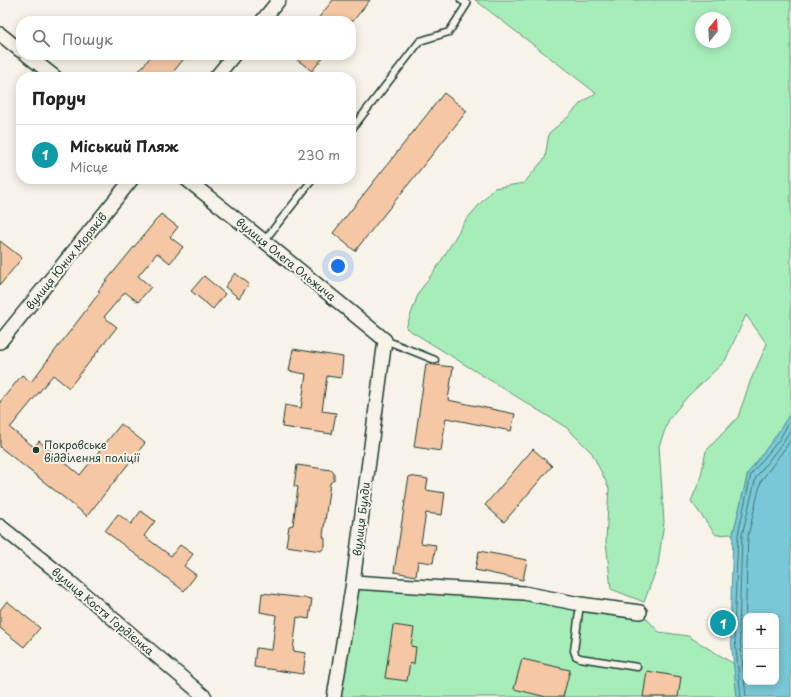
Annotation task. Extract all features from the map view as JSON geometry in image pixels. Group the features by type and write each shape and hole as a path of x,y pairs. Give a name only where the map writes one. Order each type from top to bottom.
{"street":[{"path":"266,16 279,0"},
{"path":"0,34 16,47"},
{"path":"33,60 49,72"},
{"path":"220,72 230,60"},
{"name":"вулиця Юних Моряків","path":"0,342 128,184"},
{"name":"вулиця Олега Ольжича","path":"192,184 385,340"},
{"name":"вулиця Булди","path":"334,697 353,582 385,340"},
{"name":"вулиця Костя Гордієнка","path":"0,526 70,582 205,697"},
{"path":"353,582 524,593 580,604 640,612"}],"lane":[{"path":"356,124 420,41 449,32 467,4 461,0"},
{"path":"264,241 309,184"},
{"path":"385,340 435,360"},
{"path":"580,604 574,651 576,656 580,658 637,667"}],"green space":[{"path":"475,0 791,0 791,412 775,437 748,473 733,534 716,535 691,501 700,480 706,451 738,417 750,382 767,344 746,315 725,361 688,396 669,419 659,446 664,522 658,565 644,602 611,589 606,541 609,488 592,453 567,428 406,328 419,292 440,263 465,221 494,188 524,183 545,158 549,133 568,117 581,103 596,93"},
{"path":"353,582 524,593 644,616 659,632 688,636 734,664 737,697 334,697"}],"water":[{"path":"791,412 791,697 737,697 730,630 733,534 748,473 775,437"}],"building":[{"path":"333,0 370,0 356,17 356,16 320,16"},
{"path":"148,60 183,60 173,72 138,72"},
{"path":"298,60 321,60 312,71"},
{"path":"444,93 467,111 355,251 333,233"},
{"path":"161,214 178,227 170,237 183,247 170,263 157,253 138,276 151,287 138,302 125,292 104,317 117,327 69,388 53,375 10,428 34,447 39,441 80,475 121,424 145,443 87,516 0,447 0,402 22,375 31,382 100,292 98,291"},
{"path":"0,241 22,258 0,285"},
{"path":"235,273 249,284 239,298 225,287"},
{"path":"204,276 225,294 213,309 191,291"},
{"path":"293,349 343,357 341,378 327,376 322,411 336,413 332,434 282,427 285,405 301,408 306,374 289,371"},
{"path":"426,364 453,367 448,400 515,414 511,431 446,418 441,451 414,447"},
{"path":"533,449 552,466 504,522 485,505"},
{"path":"297,465 331,470 334,473 334,480 330,483 323,536 325,539 325,546 321,551 286,546 289,526 293,525 298,487 294,486"},
{"path":"409,476 428,479 426,490 445,493 442,515 426,513 421,543 436,545 433,563 418,561 416,576 394,572"},
{"path":"141,511 155,521 144,536 171,556 180,545 193,554 184,566 196,575 184,591 105,531 118,514 131,524"},
{"path":"479,551 527,560 523,580 475,570"},
{"path":"262,593 312,599 309,619 297,617 293,651 306,653 303,674 254,667 256,648 272,650 276,615 260,612"},
{"path":"7,601 40,628 24,647 0,628 0,610"},
{"path":"393,625 414,628 411,646 416,647 414,664 410,663 407,681 385,678"},
{"path":"522,659 570,670 563,697 546,697 514,689"},
{"path":"647,671 681,677 678,697 643,697"}],"place":[{"name":"Покровське відділення поліції","path":"36,450"},
{"name":"Міський Пляж","path":"723,623"}]}
